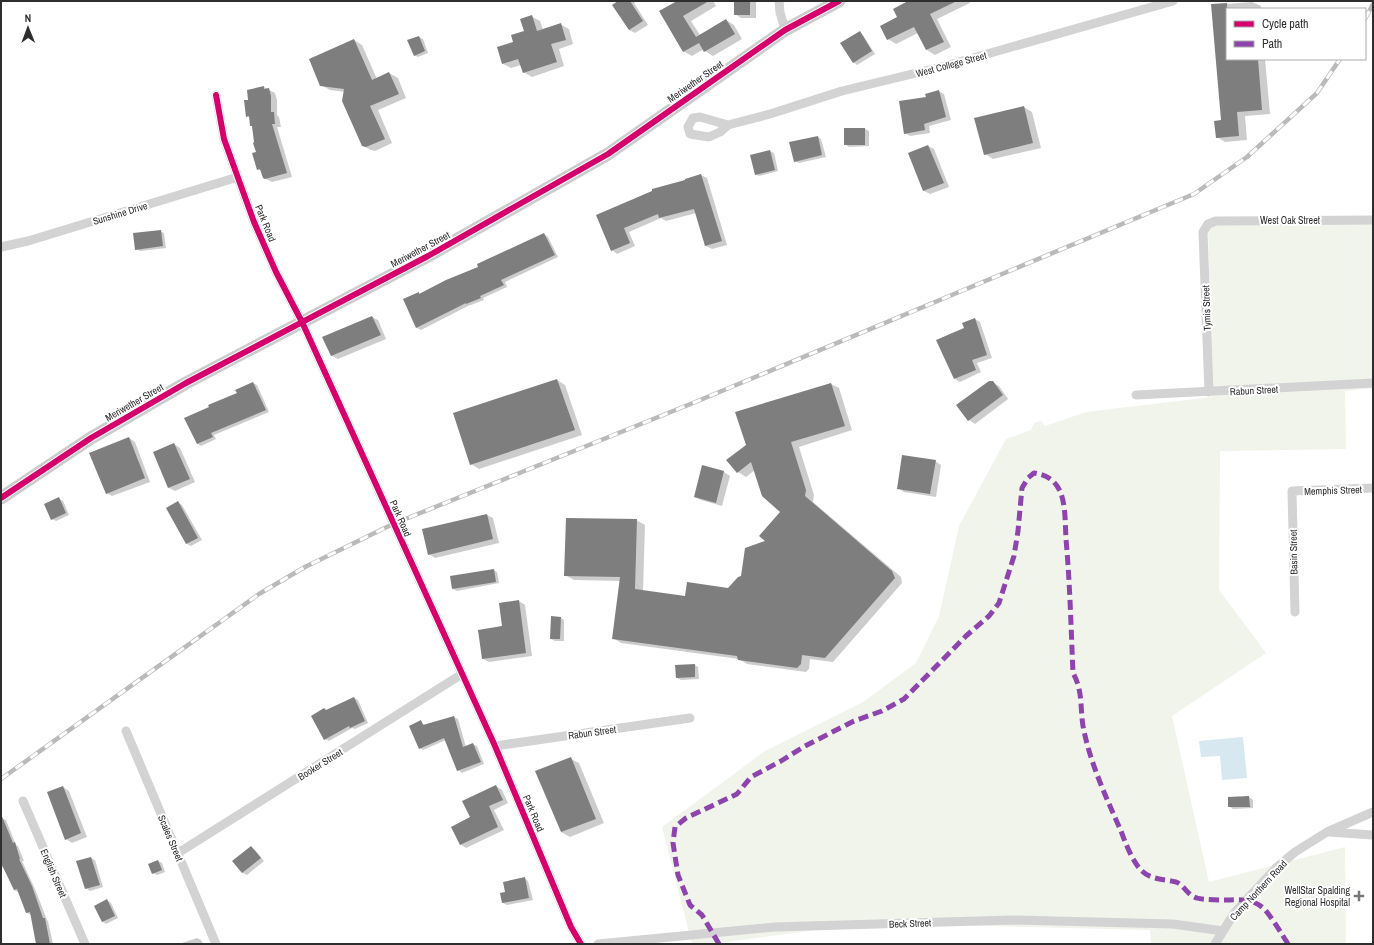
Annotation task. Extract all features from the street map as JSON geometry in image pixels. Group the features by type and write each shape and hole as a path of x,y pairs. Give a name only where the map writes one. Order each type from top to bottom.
{"street":[{"path":"779,1 780,12 785,30"},
{"name":"Meriwether Street","path":"1,498 98,434 186,383 428,256 608,154 785,30 839,1"},
{"name":"West College Street","path":"728,125 770,114 842,91 945,66 1173,1"},
{"name":"Park Road","path":"216,95 224,139 260,236 276,272 302,322 495,746 570,927 581,944"},
{"name":"Sunshine Drive","path":"1,247 28,241 238,177"},
{"name":"West Oak Street","path":"1208,224 1216,221 1373,220"},
{"name":"Tymis Street","path":"1208,224 1203,232 1209,392"},
{"name":"Rabun Street","path":"1136,395 1373,383"},
{"name":"Memphis Street","path":"1292,491 1373,488"},
{"name":"Basin Street","path":"1292,491 1294,612"},
{"name":"Booker Street","path":"178,853 462,674"},
{"name":"Rabun Street","path":"495,746 690,718"},
{"name":"Scales Street","path":"126,731 216,944"},
{"name":"English Street","path":"23,801 85,944"},
{"name":"Camp Northern Road","path":"1215,944 1235,912 1276,868 1295,852 1327,832 1373,812"},
{"path":"1327,832 1373,835"},
{"name":"Beck Street","path":"598,944 775,927 1012,920 1173,924 1222,931"}],"shaded area":[{"path":"1373,221 1373,388 1345,391 1346,449 1220,451 1219,590 1266,653 1172,716 1209,882 1345,847 1346,944 1151,944 1150,930 868,923 711,944 692,944 662,827 765,751 863,702 916,663 939,616 959,526 1006,439 1031,430 1034,423 1041,421 1045,426 1086,412 1212,397 1208,223"},
{"path":"1243,737 1247,778 1222,780 1220,756 1201,757 1199,741"}],"building":[{"path":"618,1 630,1 643,21 629,30 612,5"},
{"path":"677,1 709,1 683,16 696,37 726,19 735,34 704,52 699,43 683,52 659,11"},
{"path":"734,1 750,1 750,15 734,15"},
{"path":"908,1 957,1 930,14 944,42 926,50 914,27 887,40 880,26 897,17 893,9"},
{"path":"1227,3 1226,60 1258,60 1262,110 1237,112 1239,136 1216,138 1214,121 1221,120 1211,4"},
{"path":"532,15 537,31 561,23 566,40 551,44 557,62 523,73 518,59 502,64 497,47 513,42 511,35 524,31 520,19"},
{"path":"860,31 872,51 853,63 840,43"},
{"path":"419,36 425,51 414,56 407,40"},
{"path":"354,39 372,80 389,72 399,94 370,106 385,139 366,147 362,146 342,101 344,89 320,86 309,59"},
{"path":"264,86 264,89 269,88 271,96 271,112 274,112 275,124 272,124 287,173 265,179 263,178 260,169 257,170 252,153 256,152 253,143 252,126 250,126 249,116 246,117 244,100 248,100 247,90"},
{"path":"939,90 946,117 924,124 925,130 904,134 899,101 926,97 925,94"},
{"path":"1024,106 1033,143 984,155 974,118"},
{"path":"844,128 865,128 865,145 844,145"},
{"path":"818,136 822,155 794,162 789,142"},
{"path":"928,145 944,183 923,191 908,153"},
{"path":"770,150 775,170 755,175 750,155"},
{"path":"701,174 722,241 705,246 694,209 659,218 658,214 624,228 630,243 611,251 596,215 652,191 652,189"},
{"path":"161,230 163,246 135,250 133,233"},
{"path":"544,233 555,255 501,280 504,285 480,296 481,298 466,303 416,328 403,299 419,292 419,294 446,280 478,267 477,264"},
{"path":"372,316 381,335 331,356 322,337"},
{"path":"975,318 987,355 972,360 976,370 954,379 936,340 964,328 962,323"},
{"path":"557,379 575,430 470,465 453,413"},
{"path":"989,381 993,381 1003,395 968,421 956,405"},
{"path":"253,382 266,410 211,433 213,437 197,444 184,418 209,407 208,405 237,393 235,390"},
{"path":"831,383 845,426 791,442 806,490 805,496 892,571 895,578 825,658 802,655 801,664 797,668 738,660 737,656 612,639 620,577 564,576 566,518 637,519 635,589 685,596 687,582 728,588 738,577 741,576 745,548 765,541 759,536 780,512 762,496 751,462 737,473 726,460 746,445 735,412"},
{"path":"129,437 145,478 106,494 89,453"},
{"path":"174,443 190,479 168,488 153,452"},
{"path":"902,455 936,460 930,494 897,489"},
{"path":"702,465 724,471 716,503 694,497"},
{"path":"59,497 66,513 51,520 44,504"},
{"path":"178,501 198,538 186,544 166,508"},
{"path":"487,514 493,539 428,555 422,529"},
{"path":"494,569 496,582 452,589 450,576"},
{"path":"519,600 526,653 482,659 478,630 502,626 499,603"},
{"path":"551,616 561,617 560,639 550,639"},
{"path":"695,664 695,677 676,678 675,665"},
{"path":"354,697 365,721 350,728 349,726 324,740 311,716 324,708 326,710"},
{"path":"454,716 463,747 473,743 481,762 457,771 444,738 419,749 409,726 421,720 423,725"},
{"path":"571,757 596,819 561,832 535,771"},
{"path":"496,785 503,800 489,806 498,827 460,845 451,827 470,817 462,801"},
{"path":"63,786 81,833 65,840 47,792"},
{"path":"1249,796 1250,807 1228,807 1228,797"},
{"path":"1,814 13,843 15,842 19,859 32,886 43,918 45,918 50,944 36,944 30,912 26,913 17,889 14,890 1,863"},
{"path":"251,846 261,858 242,873 232,861"},
{"path":"91,857 100,885 85,889 76,861"},
{"path":"158,860 162,870 152,874 148,864"},
{"path":"525,877 529,898 502,903 500,893 505,892 503,882"},
{"path":"107,899 115,916 102,922 94,906"}],"railway":[{"path":"1366,17 1373,4"},
{"path":"1,779 259,594 305,567 393,524 693,403 1194,194 1247,157 1317,93 1339,60"}],"marked path":[{"path":"719,944 702,915 690,905 678,875 673,843 675,827 686,818 737,794 751,777 805,746 854,721 882,711 904,699 966,636 989,616 999,603 1014,556 1022,488 1028,478 1034,473 1046,476 1058,487 1062,496 1065,515 1073,673 1080,693 1083,726 1099,780 1132,858 1146,874 1154,878 1179,883 1194,897 1208,900 1243,900 1251,901 1259,905 1268,913 1288,944"}],"cycle path":[{"path":"1,498 91,438 186,383 428,256 608,154 785,30 839,1"},
{"path":"216,95 224,139 254,222 276,272 302,322 495,746 571,927 581,944"}],"place":[{"name":"WellStar Spalding Regional Hospital","path":"1359,896"}]}
